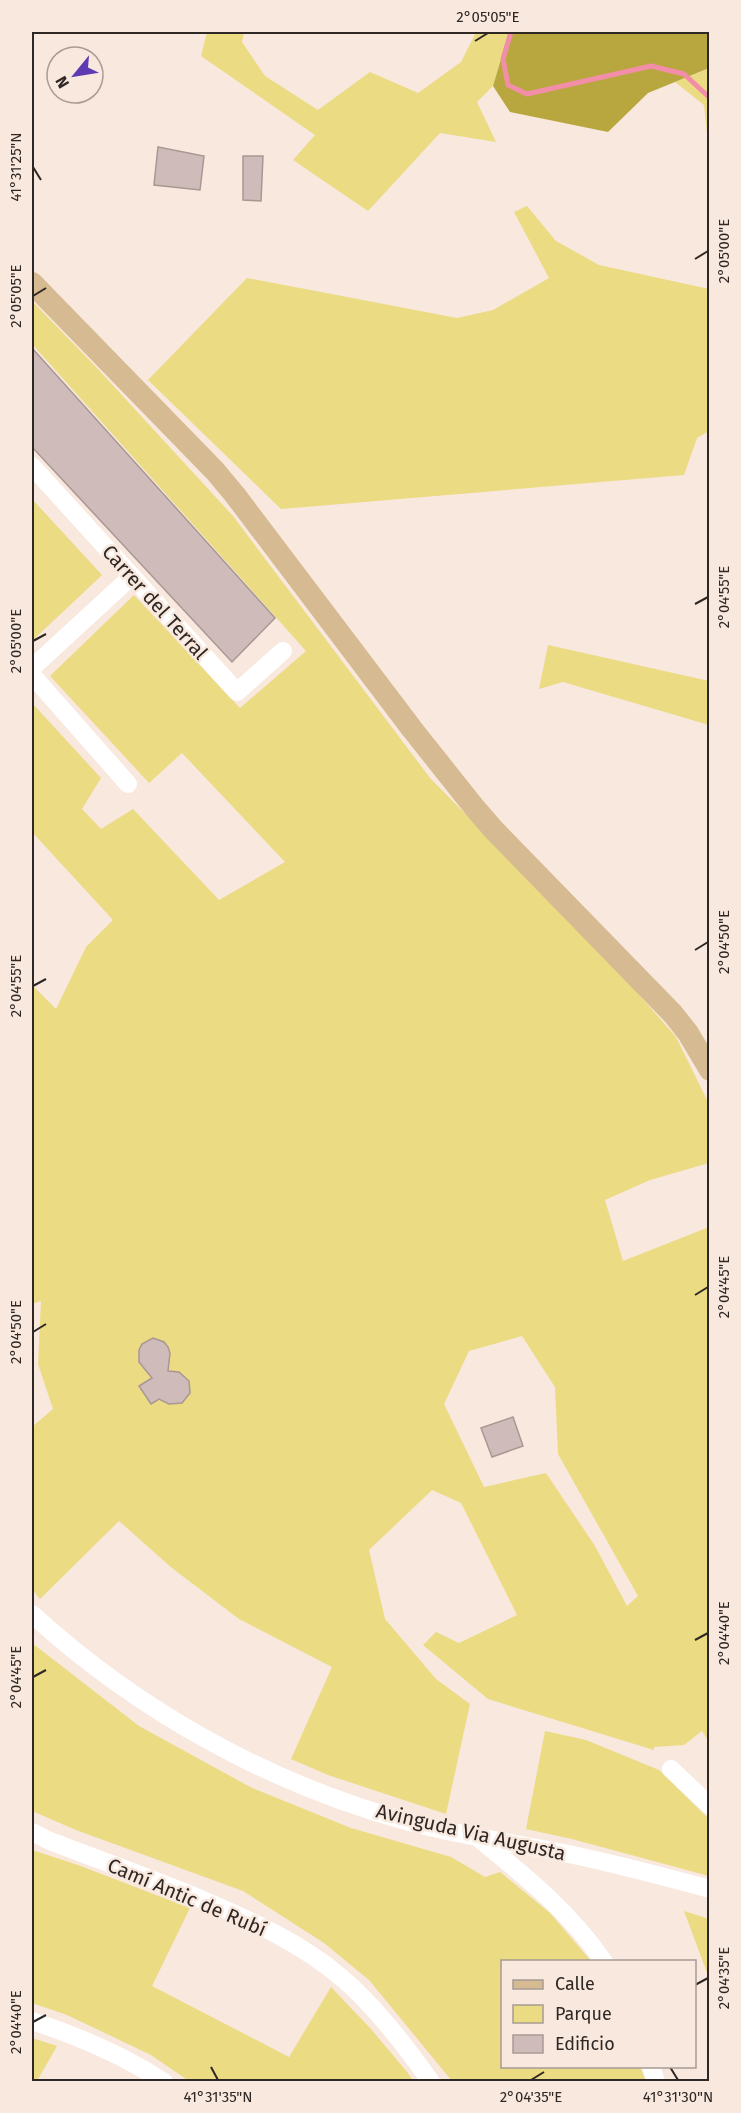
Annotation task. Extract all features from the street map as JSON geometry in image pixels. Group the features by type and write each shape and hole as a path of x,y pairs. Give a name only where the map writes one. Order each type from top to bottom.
{"main road":[{"path":"32,283 236,495 447,773 494,829 673,1014 688,1033 710,1070"}],"street":[{"name":"Carrer del Terral","path":"32,466 237,692 283,651"},
{"path":"32,668 132,576"},
{"path":"32,675 128,784"},
{"name":"Avinguda Via Augusta","path":"32,1614 90,1664 162,1713 259,1766 343,1801 414,1823 566,1854 710,1889"},
{"path":"671,1769 710,1806"},
{"name":"Camí Antic de Rubí","path":"32,1832 50,1842 260,1924 318,1960 342,1978 370,2006 406,2047 431,2082"},
{"path":"476,1836 554,1903 578,1928 602,1960"},
{"path":"32,2021 68,2033 139,2065 164,2082"}],"green space":[{"path":"207,32 244,32 242,42 265,76 318,110 370,72 418,93 461,62 476,32 509,32 493,86 477,102 496,142 440,133 368,211 293,160 315,135 201,56"},
{"path":"709,68 709,140 704,105 675,82"},
{"path":"527,206 556,241 599,265 709,289 709,431 697,438 684,475 281,509 148,380 247,278 457,318 493,310 549,278 514,212"},
{"path":"32,301 233,516 430,778 607,958 676,1037 709,1104 709,1163 650,1180 605,1200 623,1261 709,1227 709,1742 702,1731 684,1745 654,1747 654,1750 488,1699 423,1645 436,1632 459,1643 517,1615 461,1503 432,1490 369,1550 385,1619 436,1679 470,1704 446,1814 328,1775 291,1759 332,1667 239,1619 172,1568 119,1521 40,1599 32,1589 32,1427 53,1409 38,1364 41,1301 32,1304 32,985 56,1009 86,947 113,920 32,832 32,703 101,778 82,809 101,829 133,809 219,900 285,862 182,753 149,783 50,676 134,595 240,708 306,651 32,344","holes":["522,1336 555,1387 558,1454 638,1596 627,1606 595,1546 546,1473 484,1487 444,1404 469,1351"]},
{"path":"32,499 102,575 32,641"},
{"path":"548,645 709,681 709,725 563,682 539,689"},
{"path":"32,1643 139,1726 252,1788 351,1828 451,1857 485,1877 500,1872 550,1913 590,1960 501,1960 501,2068 640,2068 646,2081 452,2081 369,1980 324,1943 243,1891 76,1830 32,1811"},
{"path":"545,1731 586,1740 659,1770 709,1819 709,1876 526,1829"},
{"path":"32,1850 190,1908 152,1986 289,2057 331,1987 370,2028 413,2081 189,2081 151,2055 67,2015 32,2003"},
{"path":"684,1911 709,1919 709,1978"},
{"path":"32,2038 57,2046 37,2081 32,2081"}],"shaded area":[{"path":"509,32 709,32 709,68 648,93 608,132 510,112 493,86"}],"building":[{"path":"158,147 204,156 200,190 154,185"},
{"path":"243,156 263,156 261,201 243,200"},
{"path":"32,348 275,618 232,662 32,447"},
{"path":"153,1338 164,1342 168,1347 170,1353 168,1371 179,1372 189,1381 190,1393 182,1403 169,1404 159,1399 151,1404 139,1386 152,1378 139,1362 139,1350 142,1344"},
{"path":"513,1417 523,1446 492,1457 481,1428"}],"waterway":[{"path":"511,32 503,59 508,85 527,94 651,66 684,74 710,98"}]}
